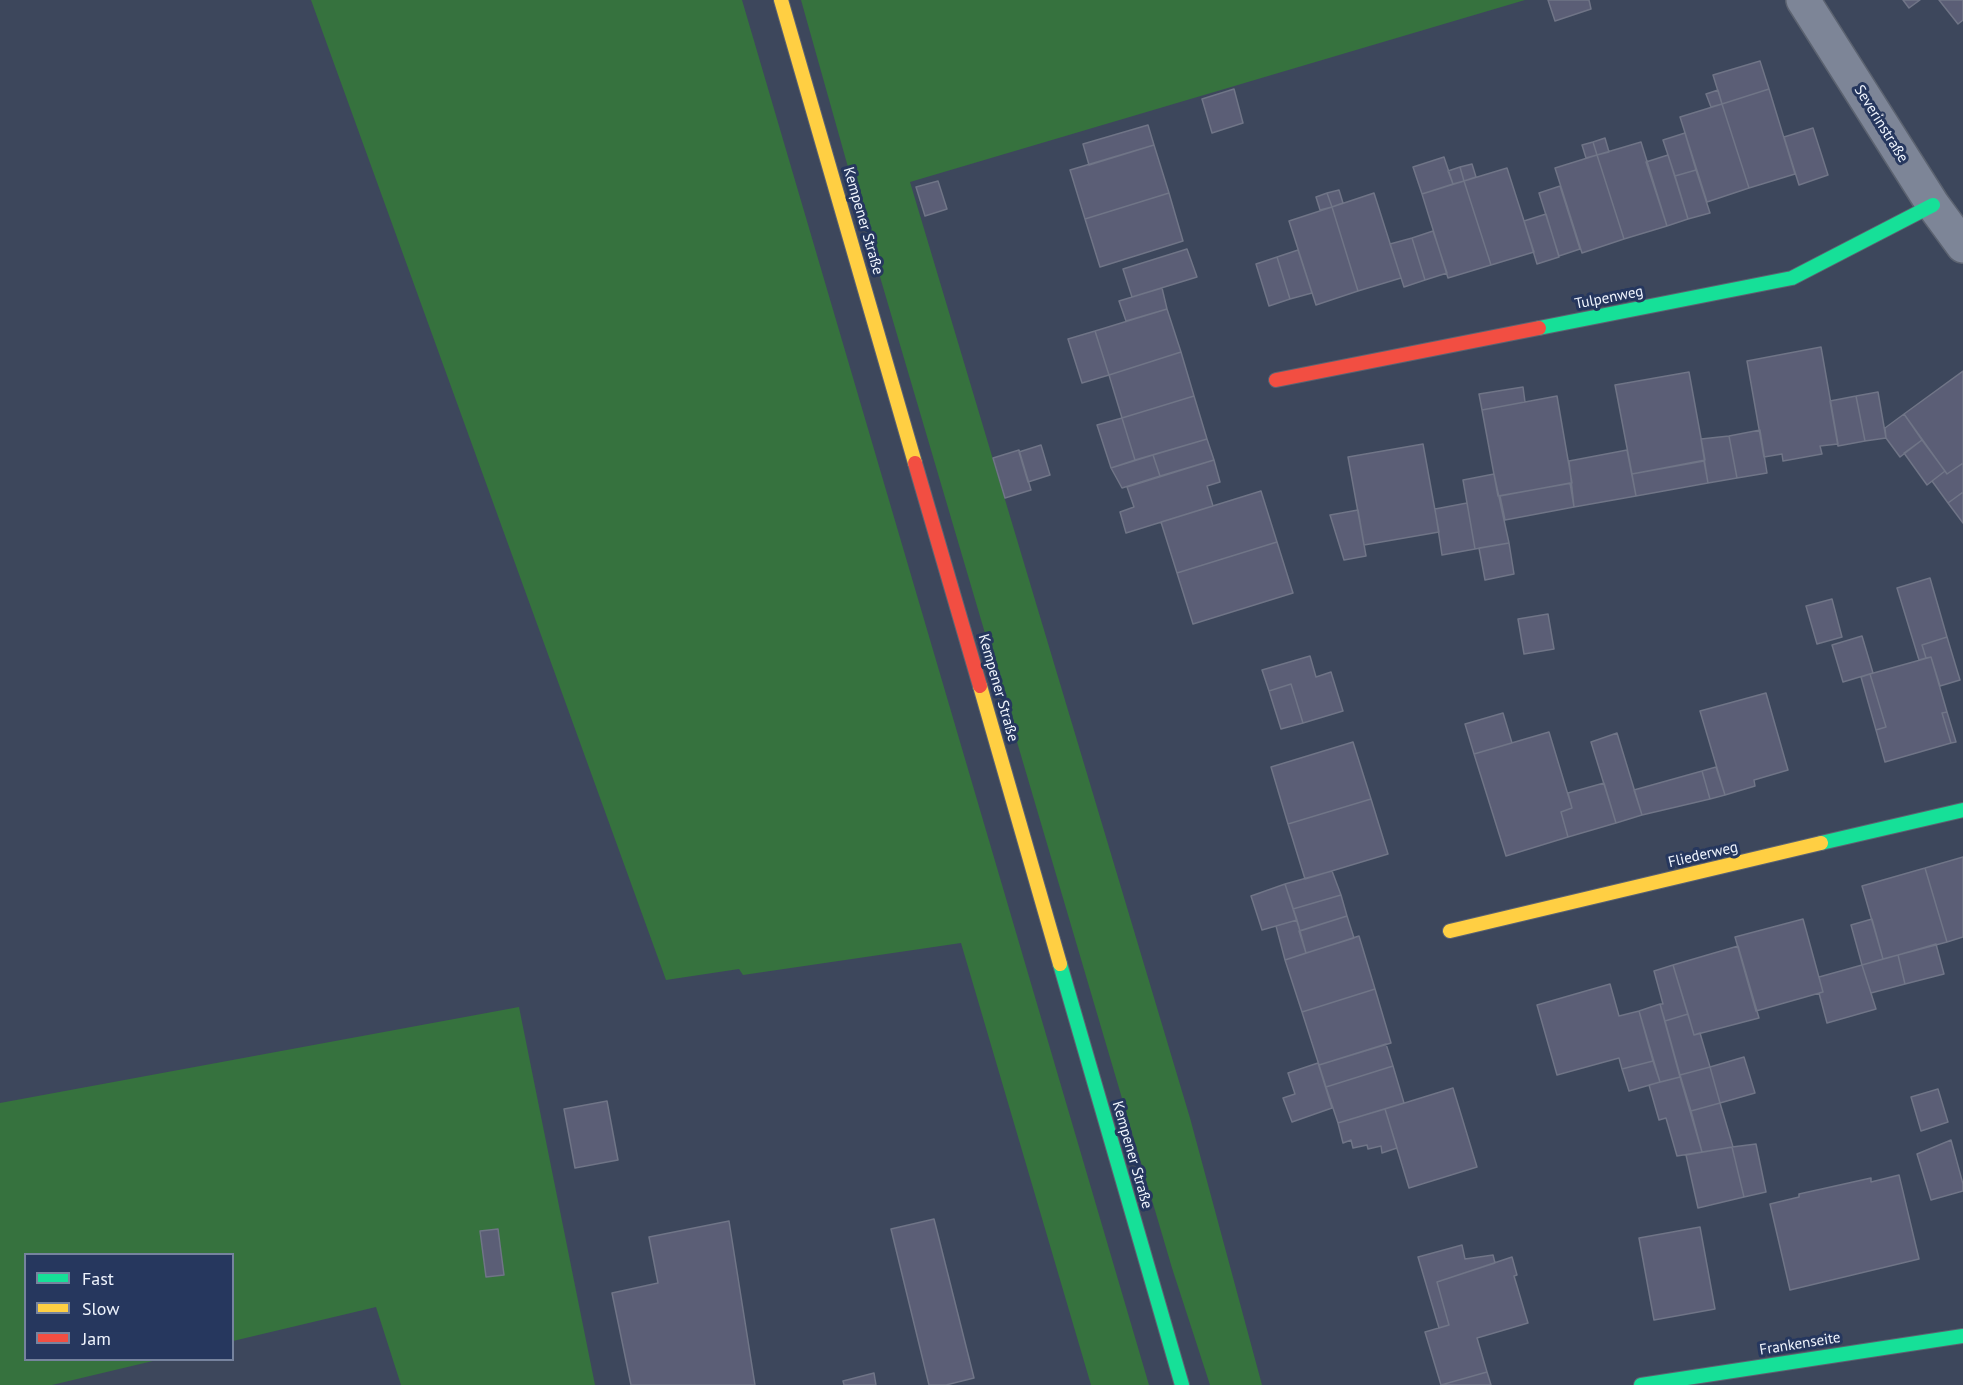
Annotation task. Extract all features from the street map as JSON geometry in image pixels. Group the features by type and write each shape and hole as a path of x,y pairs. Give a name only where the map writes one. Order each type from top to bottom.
{"street":[{"name":"Kempener Straße","path":"782,0 1182,1385"},
{"name":"Severinstraße","path":"1803,0 1933,205 1963,246"},
{"name":"Tulpenweg","path":"1276,380 1792,278 1933,205"},
{"name":"Fliederweg","path":"1450,931 1963,810"},
{"name":"Frankenseite","path":"1641,1385 1963,1336"}],"green space":[{"path":"311,0 742,0 1149,1385 1091,1385 961,943 743,975 739,969 666,980"},
{"path":"801,0 1525,0 910,182 1190,1118 1262,1385 1210,1385 1172,1268 855,192"},
{"path":"519,1007 595,1385 401,1385 376,1307 234,1341 234,1253 24,1253 24,1361 153,1361 52,1385 0,1385 0,1103"}],"building":[{"path":"1548,0 1589,0 1591,9 1555,21"},
{"path":"1903,0 1920,0 1909,8"},
{"path":"1939,0 1963,0 1963,20 1958,24"},
{"path":"1760,61 1769,89 1722,104 1713,75"},
{"path":"1234,89 1243,123 1212,133 1202,99"},
{"path":"1769,89 1795,174 1749,188 1722,104"},
{"path":"1718,90 1722,104 1711,107 1706,94"},
{"path":"1722,104 1749,188 1707,202 1680,117"},
{"path":"1148,125 1154,145 1089,165 1083,144"},
{"path":"1813,128 1828,175 1799,185 1784,137"},
{"path":"1685,133 1696,170 1675,176 1663,140"},
{"path":"1605,138 1609,152 1597,155 1593,142"},
{"path":"1593,142 1597,155 1586,158 1582,145"},
{"path":"1641,142 1667,226 1624,239 1597,155"},
{"path":"1154,145 1169,193 1085,219 1070,170"},
{"path":"1597,155 1624,239 1582,253 1555,168"},
{"path":"1668,155 1688,219 1667,226 1646,162"},
{"path":"1444,157 1453,184 1422,194 1413,167"},
{"path":"1472,164 1476,177 1464,181 1460,167"},
{"path":"1460,167 1464,181 1453,184 1448,171"},
{"path":"1507,168 1534,252 1491,265 1464,181"},
{"path":"1696,170 1710,213 1688,219 1675,176"},
{"path":"938,181 947,209 925,216 916,187"},
{"path":"1464,181 1491,265 1448,278 1422,194"},
{"path":"1560,186 1580,249 1559,256 1539,193"},
{"path":"1339,190 1343,203 1332,207 1327,193"},
{"path":"1169,193 1183,241 1100,267 1085,219"},
{"path":"1327,193 1332,207 1320,210 1316,197"},
{"path":"1374,193 1401,278 1358,291 1332,207"},
{"path":"1332,207 1358,291 1316,305 1289,221"},
{"path":"1546,214 1559,257 1537,264 1524,221"},
{"path":"1433,231 1447,273 1425,280 1412,238"},
{"path":"1412,238 1425,280 1404,287 1390,244"},
{"path":"1187,249 1197,277 1132,297 1123,269"},
{"path":"1298,250 1312,293 1290,299 1277,257"},
{"path":"1277,257 1290,299 1269,306 1256,264"},
{"path":"1162,288 1167,309 1126,321 1119,301"},
{"path":"1167,309 1181,352 1109,375 1095,331"},
{"path":"1095,331 1109,375 1082,383 1068,339"},
{"path":"1821,347 1838,444 1820,446 1822,454 1783,461 1782,454 1764,457 1747,361"},
{"path":"1181,352 1194,396 1122,418 1109,375"},
{"path":"1963,371 1963,463 1947,474 1904,414"},
{"path":"1689,372 1705,460 1632,474 1615,385"},
{"path":"1523,387 1525,402 1482,410 1479,394"},
{"path":"1878,392 1886,438 1865,441 1856,396"},
{"path":"1194,396 1207,439 1135,460 1122,418"},
{"path":"1557,396 1572,483 1498,496 1482,410"},
{"path":"1856,396 1865,441 1838,446 1830,401"},
{"path":"1904,414 1922,440 1900,457 1886,438 1885,428"},
{"path":"1122,418 1135,460 1111,468 1097,425"},
{"path":"1760,430 1767,473 1737,478 1729,436"},
{"path":"1729,436 1737,478 1708,483 1701,439"},
{"path":"1207,439 1214,460 1160,476 1153,455"},
{"path":"1922,440 1945,471 1927,485 1904,453"},
{"path":"1423,444 1439,532 1364,545 1348,457"},
{"path":"1041,445 1050,475 1028,482 1019,452"},
{"path":"1019,450 1031,490 1005,498 993,458"},
{"path":"1627,450 1636,496 1574,507 1569,461"},
{"path":"1153,455 1160,476 1122,488 1111,468"},
{"path":"1214,460 1220,482 1207,486 1213,506 1126,533 1120,512 1134,507 1127,487"},
{"path":"1704,461 1708,483 1636,496 1632,474"},
{"path":"1963,463 1963,492 1948,503 1932,481 1945,471 1947,474"},
{"path":"1494,474 1509,543 1475,549 1463,480"},
{"path":"1570,483 1574,507 1505,520 1500,496"},
{"path":"1261,491 1277,542 1177,573 1161,522"},
{"path":"1963,492 1963,523 1948,503"},
{"path":"1467,503 1475,549 1442,555 1435,509"},
{"path":"1358,510 1366,556 1344,560 1330,515"},
{"path":"1277,542 1293,593 1193,624 1177,573"},
{"path":"1509,543 1514,574 1485,580 1479,548"},
{"path":"1930,578 1947,637 1922,645 1926,658 1919,660 1897,588"},
{"path":"1832,599 1842,637 1817,644 1806,606"},
{"path":"1548,614 1554,649 1524,654 1518,619"},
{"path":"1862,636 1873,673 1843,682 1832,645"},
{"path":"1947,637 1960,680 1940,686 1931,657 1926,658 1922,645"},
{"path":"1310,656 1316,677 1331,672 1343,711 1303,723 1291,684 1269,691 1262,670"},
{"path":"1931,657 1947,712 1942,713 1951,743 1885,762 1876,730 1886,727 1870,674"},
{"path":"1870,674 1886,727 1876,730 1861,677"},
{"path":"1291,684 1303,723 1281,729 1269,691"},
{"path":"1766,693 1788,770 1754,780 1755,786 1725,795 1700,711"},
{"path":"1947,712 1956,742 1951,743 1942,713"},
{"path":"1503,713 1512,743 1474,754 1465,724"},
{"path":"1549,732 1572,808 1561,812 1568,837 1506,856 1474,754"},
{"path":"1617,733 1642,815 1616,823 1591,742"},
{"path":"1353,742 1371,799 1288,824 1271,767"},
{"path":"1716,767 1725,795 1710,799 1702,771"},
{"path":"1702,771 1710,799 1642,815 1634,790"},
{"path":"1604,783 1616,823 1568,837 1561,812 1572,808 1568,793"},
{"path":"1371,799 1388,854 1305,879 1288,824"},
{"path":"1963,857 1963,937 1947,942 1925,868"},
{"path":"1925,868 1947,942 1883,959 1862,886"},
{"path":"1332,871 1341,895 1293,909 1285,884"},
{"path":"1285,884 1297,920 1262,930 1251,896"},
{"path":"1341,895 1347,916 1300,931 1293,909"},
{"path":"1347,916 1354,938 1306,953 1299,931"},
{"path":"1803,919 1823,992 1756,1011 1735,937"},
{"path":"1872,919 1883,959 1862,965 1851,925"},
{"path":"1297,920 1306,953 1285,960 1276,926"},
{"path":"1359,936 1375,989 1302,1012 1285,960"},
{"path":"1936,944 1944,974 1905,984 1898,955"},
{"path":"1738,946 1759,1018 1694,1035 1673,965"},
{"path":"1898,955 1905,984 1871,993 1862,965"},
{"path":"1673,965 1688,1014 1665,1021 1654,971"},
{"path":"1862,965 1876,1009 1827,1023 1819,993 1823,992 1819,977"},
{"path":"1610,984 1619,1016 1639,1011 1653,1061 1622,1069 1619,1058 1557,1075 1537,1005"},
{"path":"1375,989 1391,1043 1319,1065 1302,1012"},
{"path":"1660,1004 1680,1077 1660,1082 1639,1011"},
{"path":"1688,1014 1694,1035 1700,1033 1710,1067 1680,1075 1665,1021"},
{"path":"1386,1044 1393,1066 1326,1087 1319,1065"},
{"path":"1744,1057 1755,1093 1720,1103 1710,1067"},
{"path":"1653,1061 1660,1082 1629,1091 1622,1069"},
{"path":"1318,1063 1332,1108 1292,1122 1283,1098 1295,1094 1288,1073"},
{"path":"1393,1066 1404,1103 1338,1123 1326,1087"},
{"path":"1710,1067 1720,1103 1691,1111 1680,1075"},
{"path":"1680,1077 1702,1152 1677,1156 1666,1118 1659,1120 1649,1085"},
{"path":"1453,1088 1477,1167 1409,1188 1385,1109"},
{"path":"1938,1089 1948,1122 1921,1131 1911,1097"},
{"path":"607,1101 618,1160 575,1168 564,1109"},
{"path":"1720,1103 1733,1147 1702,1152 1691,1111"},
{"path":"1385,1109 1397,1148 1382,1153 1381,1146 1368,1149 1367,1145 1353,1148 1351,1140 1343,1143 1338,1123"},
{"path":"1951,1140 1963,1191 1931,1200 1917,1154"},
{"path":"1756,1144 1766,1192 1744,1197 1732,1147"},
{"path":"1732,1147 1744,1197 1698,1208 1686,1155"},
{"path":"1899,1175 1919,1259 1790,1290 1770,1204 1799,1197 1799,1194 1871,1178 1871,1182"},
{"path":"934,1219 974,1378 946,1385 929,1385 891,1229"},
{"path":"729,1221 755,1385 631,1385 612,1293 658,1283 649,1237"},
{"path":"1700,1227 1715,1309 1654,1320 1639,1238"},
{"path":"498,1229 504,1275 486,1277 480,1231"},
{"path":"1462,1245 1465,1259 1493,1255 1495,1263 1437,1282 1449,1325 1439,1328 1418,1257"},
{"path":"1512,1257 1517,1275 1514,1276 1528,1323 1477,1338 1487,1372 1441,1385 1425,1332 1449,1325 1437,1282"},
{"path":"1487,1372 1491,1385 1441,1385"},
{"path":"874,1373 876,1385 844,1385 843,1381"}],"traffic: fast":[{"path":"1539,328 1792,278 1933,205"},
{"path":"1821,843 1963,810"},
{"path":"1060,964 1182,1385"},
{"path":"1641,1385 1963,1336"}],"traffic: slow":[{"path":"781,0 915,463"},
{"path":"980,686 1060,964"},
{"path":"1450,931 1821,843"}],"traffic: jam":[{"path":"1276,380 1539,328"},
{"path":"915,463 980,686"}]}
